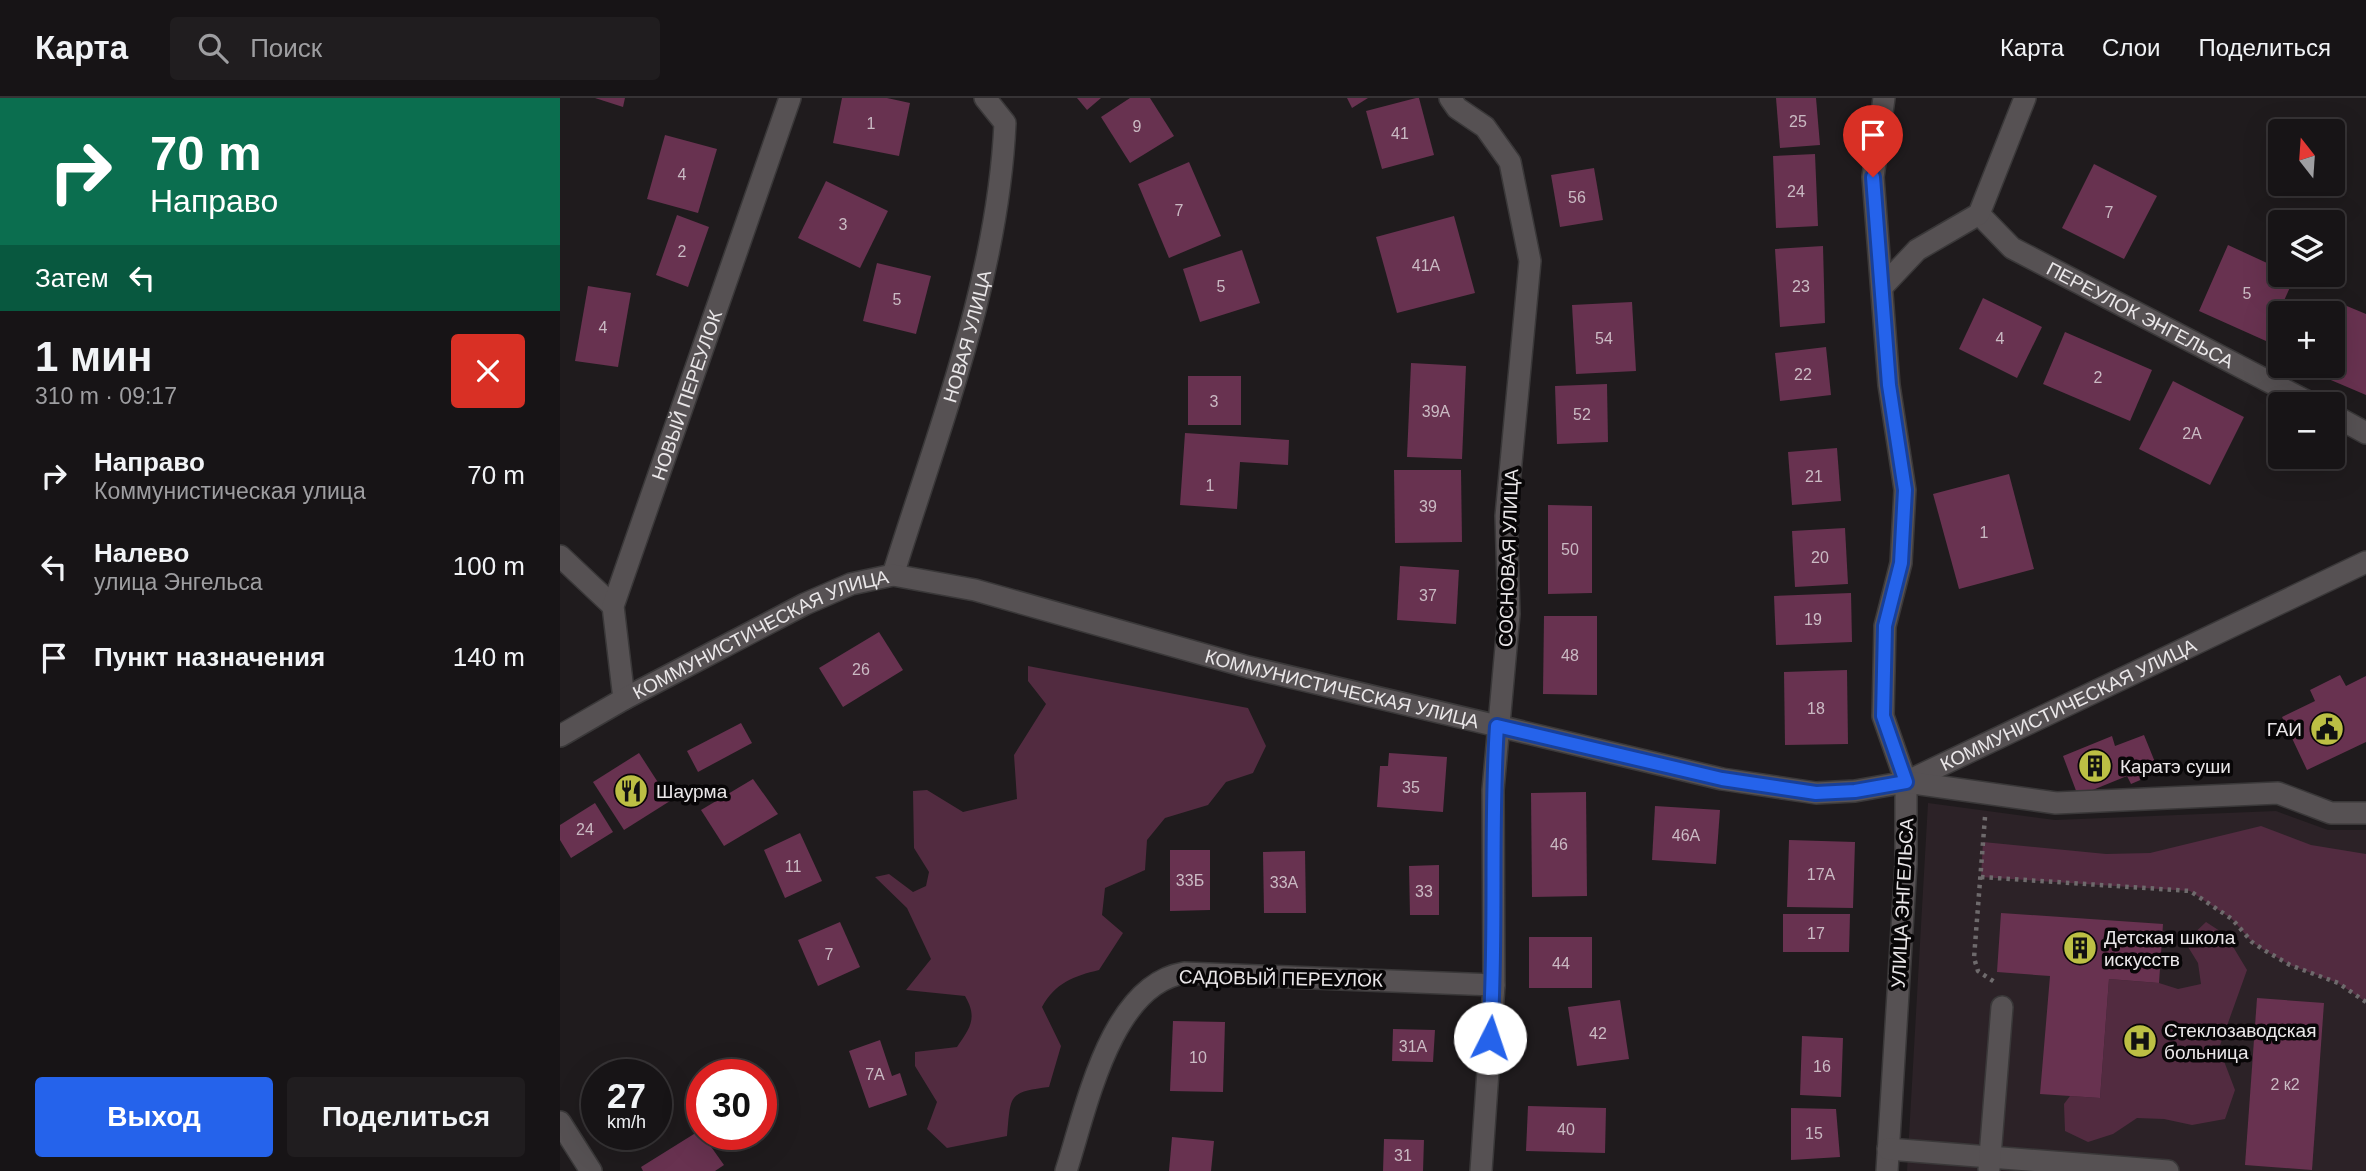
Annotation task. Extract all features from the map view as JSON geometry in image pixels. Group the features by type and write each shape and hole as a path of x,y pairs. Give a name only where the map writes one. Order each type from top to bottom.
{"street":[{"name":"НОВЫЙ ПЕРЕУЛОК","path":"624,699 613,606 790,98"},
{"name":"НОВАЯ УЛИЦА","path":"893,575 976,308 1003,163 1005,123 985,98"},
{"name":"СОСНОВАЯ УЛИЦА","path":"1450,98 1457,108 1485,127 1510,162 1530,261 1506,516 1509,614 1493,790 1493,985 1480,1171"},
{"name":"УЛИЦА ЭНГЕЛЬСА","path":"1884,98 1873,177 1889,385 1905,490 1901,563 1885,626 1883,716 1906,782 1906,864 1887,1171"},
{"path":"1883,286 1917,250 1979,214 2025,98"},
{"name":"ПЕРЕУЛОК ЭНГЕЛЬСА","path":"1979,214 2012,248 2289,392"},
{"path":"2345,422 2366,433"},
{"path":"560,556 613,606"},
{"name":"КОММУНИСТИЧЕСКАЯ УЛИЦА","path":"560,736 624,699 805,604 851,584 893,575 975,590 1167,646 1722,779 1816,793 1855,791 1906,782 2366,562"},
{"path":"1906,782 2056,803 2278,793 2331,813 2366,813"},
{"name":"САДОВЫЙ ПЕРЕУЛОК","path":"1066,1171 1092,1083 1126,1014 1150,986 1167,976 1184,973 1493,985"},
{"path":"1990,1164 2002,1007"},
{"path":"560,1122 591,1171"},
{"path":"1888,1149 1990,1164 2168,1171"}],"path":[{"path":"1986,793 1974,958 1982,976 1998,985 2002,1007"},
{"path":"1980,877 2190,891 2232,919 2252,942 2264,950 2290,965 2338,983 2366,1002"}],"shaded area":[{"path":"1028,666 1248,708 1266,746 1253,773 1226,782 1208,805 1165,818 1147,840 1145,870 1105,888 1102,915 1123,933 1099,970 1059,986 1042,1007 1061,1046 1049,1087 1025,1091 1014,1098 1009,1112 1007,1136 947,1148 927,1129 937,1102 915,1066 915,1052 957,1047 971,1023 971,1011 965,996 906,990 931,959 907,908 875,877 889,874 913,892 926,886 929,872 914,848 913,791 927,790 963,812 1017,799 1014,755 1046,704 1028,681"},
{"name":"Стеклозаводская больница","path":"1928,803 2055,820 2276,811 2328,830 2366,830 2366,1171 1907,1171"},
{"path":"2261,826 2311,845 2366,854 2366,1002 2338,983 2290,965 2264,950 2252,942 2232,919 2190,891 1981,877 1983,842 2106,854 2150,853"},
{"path":"2206,922 2226,935 2247,970 2219,1048 2235,1090 2225,1119 2192,1125 2164,1119 2137,1118 2113,1134 2088,1142 2065,1131 2064,1104 2070,1096 2100,1098 2109,979 2159,983 2178,989 2201,984 2198,963 2185,942"}],"building":[{"path":"595,98 625,98 623,107"},
{"path":"842,98 887,98 910,103 899,156 833,143"},
{"path":"1077,98 1101,98 1087,110"},
{"path":"1130,98 1150,98 1174,136 1130,163 1101,117"},
{"path":"1347,98 1368,98 1352,108"},
{"path":"1419,98 1434,155 1382,169 1366,111"},
{"path":"1776,98 1816,98 1820,145 1780,148"},
{"path":"665,135 717,149 698,213 647,199"},
{"path":"1815,154 1818,226 1776,228 1773,156"},
{"path":"1189,162 1221,236 1169,258 1138,184"},
{"path":"2094,164 2157,196 2124,259 2062,228"},
{"path":"1594,168 1603,220 1560,227 1551,175"},
{"path":"826,181 888,211 860,268 798,238"},
{"path":"677,215 709,227 688,287 656,275"},
{"path":"1454,216 1475,293 1397,313 1376,237"},
{"path":"2228,245 2268,263 2268,287 2290,287 2284,301 2268,301 2266,341 2199,311"},
{"path":"1823,246 1825,323 1780,327 1775,249"},
{"path":"1242,250 1260,303 1200,322 1183,269"},
{"path":"877,263 931,276 916,334 863,321"},
{"path":"588,286 631,293 618,367 575,361"},
{"path":"1983,298 2042,327 2017,378 1959,349"},
{"path":"1632,302 1636,371 1576,374 1572,305"},
{"path":"2345,305 2366,314 2366,395 2326,378 2345,378"},
{"path":"2065,332 2152,370 2130,421 2043,384"},
{"path":"1826,347 1831,395 1780,401 1775,353"},
{"path":"1411,363 1466,366 1462,459 1407,457"},
{"path":"1188,376 1241,376 1241,425 1188,425"},
{"path":"2173,381 2244,417 2210,485 2139,449"},
{"path":"1607,384 1608,442 1557,444 1555,386"},
{"path":"1185,433 1289,440 1288,465 1240,462 1237,509 1180,505"},
{"path":"1837,448 1841,501 1792,505 1788,452"},
{"path":"1394,470 1461,470 1462,542 1395,543"},
{"path":"2009,474 2034,569 1959,589 1933,494"},
{"path":"1548,505 1592,506 1592,593 1548,594"},
{"path":"1845,528 1848,584 1795,587 1792,531"},
{"path":"1400,566 1459,570 1456,624 1397,620"},
{"path":"1851,593 1852,642 1776,645 1774,596"},
{"path":"1544,616 1597,616 1597,695 1543,694"},
{"path":"879,632 903,670 843,707 819,668"},
{"path":"1847,670 1848,744 1785,745 1784,672"},
{"name":"ГАИ","path":"2340,675 2346,686 2366,676 2366,742 2307,770 2282,717 2315,701 2310,690"},
{"path":"741,723 752,743 698,772 687,751"},
{"name":"Каратэ суши","path":"2144,735 2159,772 2131,784 2127,776 2078,796 2063,756 2112,736 2115,746"},
{"name":"Шаурма","path":"639,753 670,801 624,830 593,782"},
{"path":"1389,753 1447,757 1443,812 1377,807 1380,766 1388,766"},
{"path":"753,779 778,814 724,846 701,810"},
{"path":"1586,792 1587,896 1532,897 1531,793"},
{"path":"595,803 613,832 571,858 560,840 560,825"},
{"path":"1655,806 1720,810 1716,864 1652,860"},
{"path":"800,833 822,881 785,898 764,850"},
{"path":"1789,840 1855,842 1853,908 1787,907"},
{"path":"1170,850 1210,850 1210,910 1170,911"},
{"path":"1305,851 1306,913 1264,913 1263,852"},
{"path":"1439,865 1439,915 1410,915 1409,866"},
{"path":"2001,913 2163,924 2159,983 2109,979 2100,1098 2040,1094 2050,976 1997,972"},
{"path":"1783,914 1850,914 1849,952 1783,952"},
{"path":"840,922 860,967 818,986 798,940"},
{"path":"1529,937 1592,937 1592,988 1529,988"},
{"path":"2257,998 2324,1003 2312,1170 2245,1165"},
{"path":"1620,1000 1629,1059 1577,1066 1568,1007"},
{"path":"1173,1021 1225,1022 1223,1092 1170,1091"},
{"path":"1393,1029 1435,1030 1433,1062 1392,1061"},
{"path":"1802,1036 1843,1038 1841,1097 1800,1095"},
{"path":"880,1040 892,1076 900,1073 907,1095 869,1108 849,1051"},
{"path":"1528,1106 1606,1108 1605,1153 1526,1151"},
{"path":"1791,1108 1836,1109 1840,1157 1791,1160"},
{"path":"1172,1137 1214,1141 1211,1171 1169,1171"},
{"path":"686,1139 686,1150 713,1150 724,1165 715,1171 643,1171 641,1167"},
{"path":"1384,1139 1424,1140 1423,1171 1383,1171"}],"place":[{"name":"ГАИ","path":"2327,729"},
{"name":"Каратэ суши","path":"2095,766"},
{"name":"Шаурма","path":"631,791"},
{"name":"Детская школа искусств","path":"2080,948"},
{"name":"Стеклозаводская больница","path":"2140,1041"}],"route":[{"path":"1490,1038 1493,985 1493,790 1497,726 1722,779 1816,793 1855,791 1906,782 1883,716 1885,626 1901,563 1905,490 1889,385 1873,177"}]}
